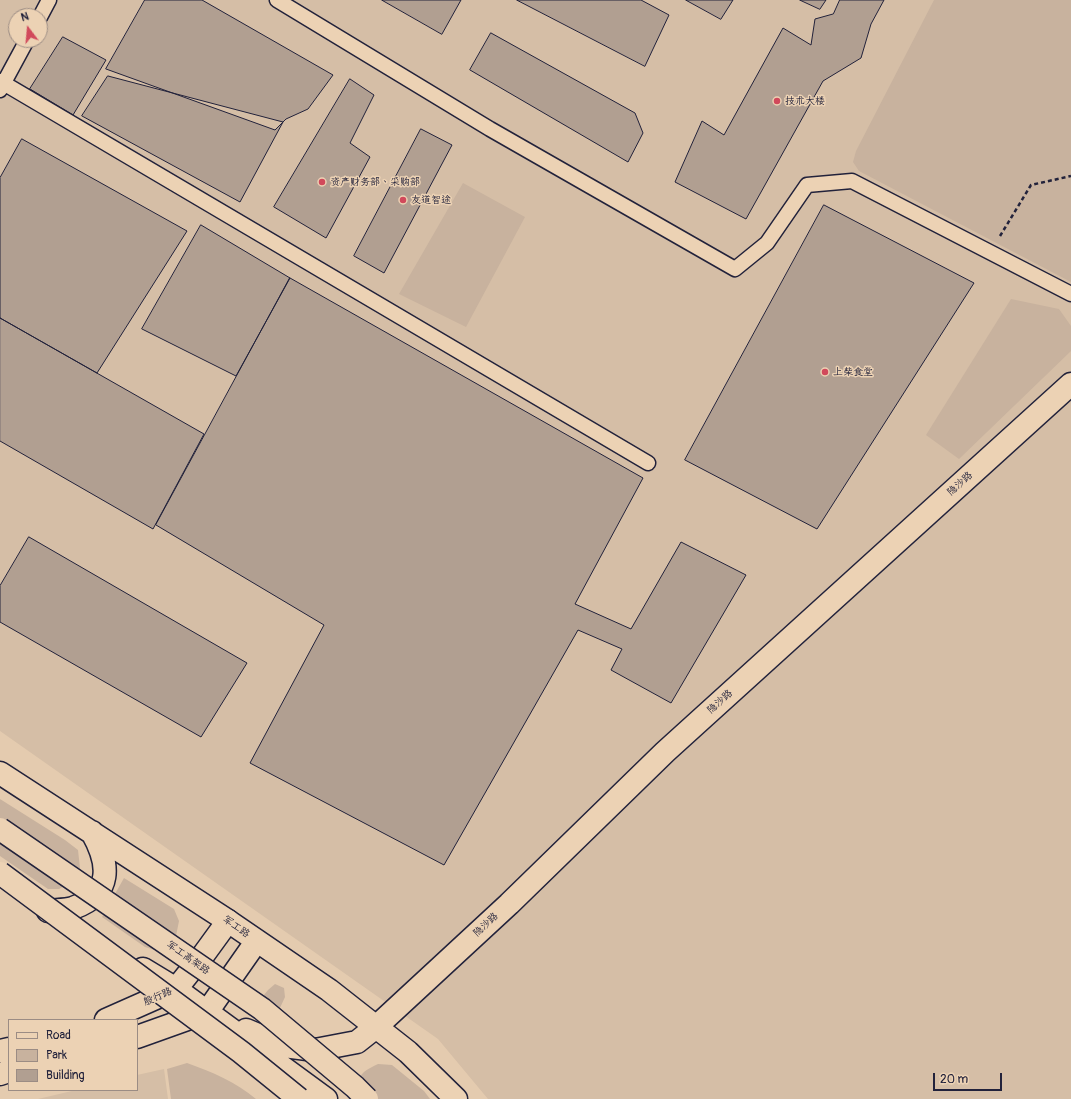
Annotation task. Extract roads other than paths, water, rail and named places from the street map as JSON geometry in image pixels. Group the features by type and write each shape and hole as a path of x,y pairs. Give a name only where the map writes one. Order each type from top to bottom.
{"main road":[{"name":"隐沙路","path":"376,1027 509,904 665,752 1071,384"},
{"name":"军工路","path":"0,772 228,921 256,942 329,990 408,1052 456,1099"},
{"name":"军工高架路","path":"0,829 262,1009 355,1087 367,1099"},
{"path":"48,911 73,908 93,897 103,884 105,868 100,847 92,832"},
{"path":"0,873 241,1052 299,1099"},
{"path":"0,884 24,899 48,911 176,989 326,1099"},
{"name":"殷行路","path":"108,1019 176,989 228,921"},
{"path":"138,1037 207,1012 256,942"},
{"path":"207,1012 284,1046 315,1050 357,1042 376,1027"}],"lane":[{"path":"277,0 490,129 735,269 767,243 807,185 852,181 1071,294"},
{"path":"22,48 1,84 648,463"}],"place":[{"name":"技术大楼","path":"777,101"},
{"name":"资产财务部、采购部","path":"322,182"},
{"name":"友道智途","path":"403,200"},
{"name":"上柴食堂","path":"825,372"}]}
